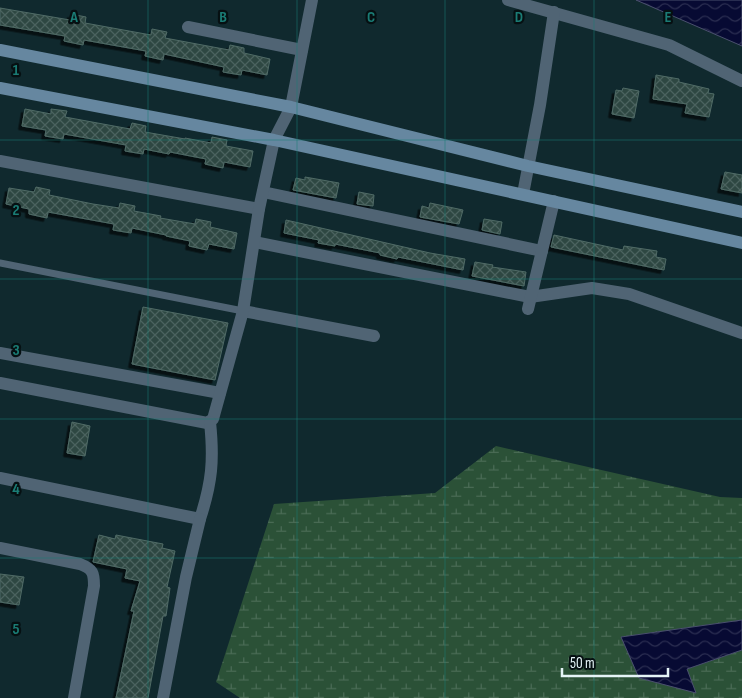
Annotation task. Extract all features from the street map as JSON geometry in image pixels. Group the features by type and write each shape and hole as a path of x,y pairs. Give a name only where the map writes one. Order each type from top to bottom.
{"street":[{"path":"163,698 186,577 200,519 208,495 213,460 210,422 213,419 243,311 259,209 274,140 290,107 312,0"},
{"path":"508,0 669,45 742,81"},
{"path":"523,194 540,105 554,12"},
{"path":"188,27 302,50"},
{"path":"0,50 290,107 528,166 742,212"},
{"path":"0,88 274,140 742,243"},
{"path":"0,161 259,209"},
{"path":"263,192 542,251"},
{"path":"529,303 554,201"},
{"path":"254,242 529,303 592,288 629,294 742,332"},
{"path":"243,311 374,336"},
{"path":"0,353 220,393"},
{"path":"0,383 210,422"},
{"path":"0,478 200,519"},
{"path":"0,548 80,564 90,568 94,574 94,586 74,698"}],"lane":[{"path":"0,263 243,311"}],"green space":[{"path":"496,446 720,497 742,498 742,620 621,637 695,693 687,669 742,650 742,698 240,698 216,682 274,504 435,493"}],"water":[{"path":"636,0 742,0 742,46"},
{"path":"742,620 742,650 687,669 696,693 639,678 621,637"}],"building":[{"path":"0,8 70,20 71,14 86,17 85,23 151,35 152,29 167,32 165,38 229,50 230,45 244,48 244,53 270,59 267,75 242,70 241,75 223,72 224,67 164,54 163,60 145,56 146,51 84,40 83,45 64,41 65,36 0,25"},
{"path":"656,75 679,79 679,82 709,89 708,93 714,94 709,117 685,113 687,104 653,99"},
{"path":"623,88 639,91 634,118 612,114 616,90 622,91"},
{"path":"25,109 51,114 51,109 67,111 65,117 130,129 132,123 146,126 145,132 211,143 212,137 227,140 226,146 253,151 250,167 224,162 223,168 205,164 206,159 170,152 169,154 144,149 143,154 125,151 126,145 64,134 63,139 45,136 46,130 22,126"},
{"path":"725,172 742,175 742,193 721,189"},
{"path":"305,177 339,183 336,198 293,190 296,178 305,180"},
{"path":"36,187 50,190 49,195 93,204 119,208 120,203 135,206 134,211 161,216 160,218 195,224 196,219 211,222 210,227 237,233 234,249 209,244 207,250 189,246 190,241 166,235 132,228 131,233 113,230 114,224 48,212 47,218 29,214 29,209 6,204 9,188 34,192"},
{"path":"359,192 374,195 373,206 357,204"},
{"path":"430,203 463,210 459,224 420,217 422,206 429,208"},
{"path":"484,219 502,222 500,234 482,230"},
{"path":"286,220 430,253 465,259 463,270 398,257 397,259 380,255 380,253 335,244 335,246 318,243 319,240 284,233"},
{"path":"554,235 623,250 624,246 657,251 656,257 666,259 664,270 551,247"},
{"path":"475,262 493,265 492,267 526,272 524,286 472,276"},
{"path":"143,307 228,323 215,380 132,364"},
{"path":"72,422 90,426 85,456 67,453"},
{"path":"99,535 115,539 116,535 163,544 162,548 175,551 167,587 170,588 166,616 163,616 148,698 116,698 134,611 131,611 140,581 125,578 127,569 93,562"},
{"path":"0,574 24,577 19,605 0,602"}]}
